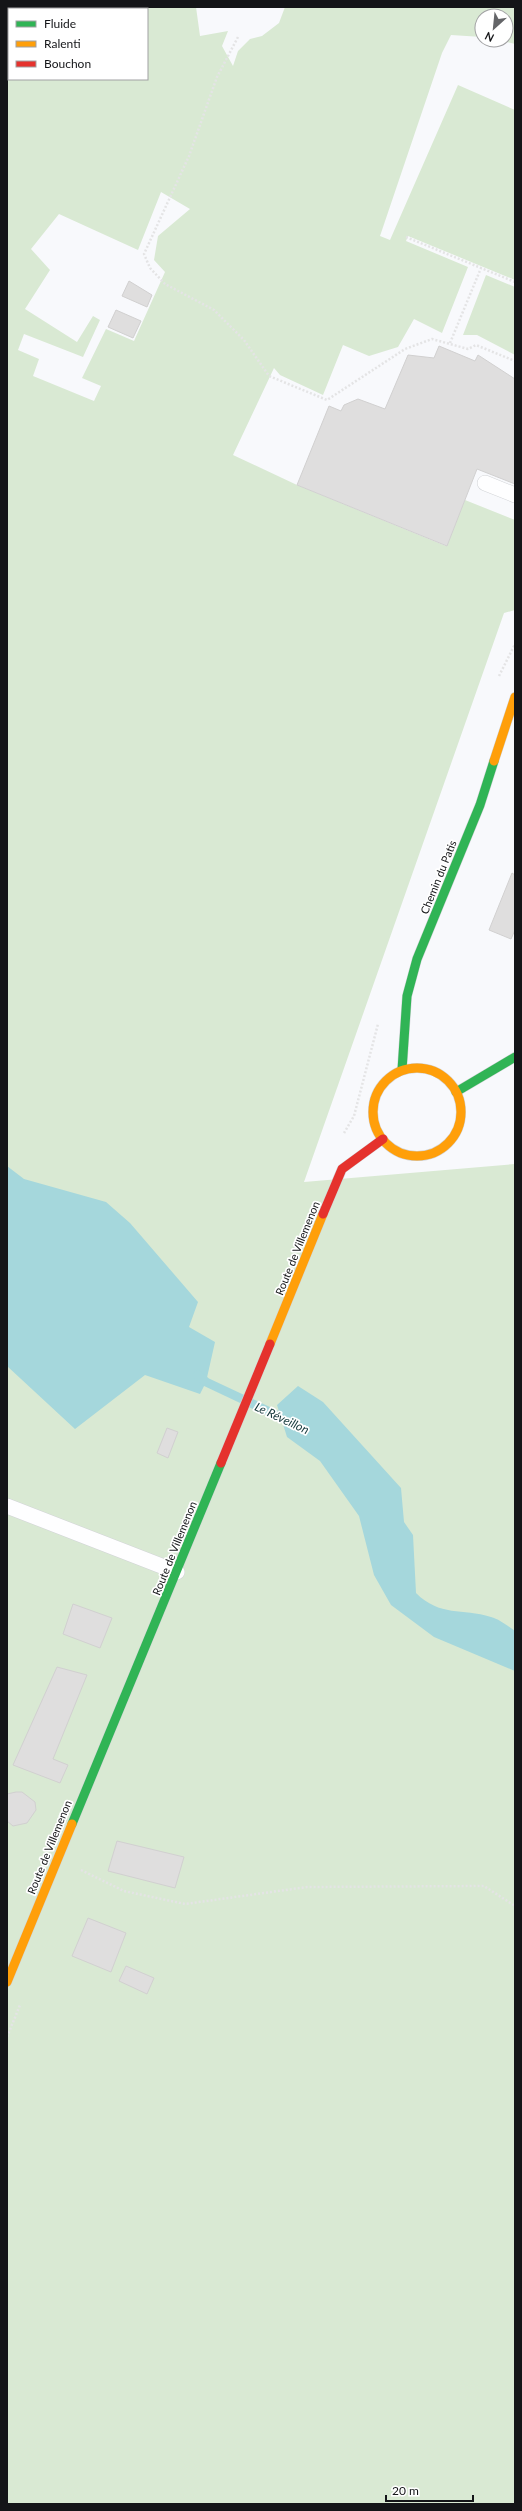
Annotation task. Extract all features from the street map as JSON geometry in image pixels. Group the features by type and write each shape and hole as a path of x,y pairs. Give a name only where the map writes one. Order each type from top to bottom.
{"street":[{"name":"Chemin du Patis","path":"402,1070 407,1019 407,996 417,958 480,805 515,697"},
{"path":"456,1092 515,1057"},
{"path":"414,1068 427,1069 449,1082 456,1092 460,1106 460,1120 455,1134 446,1144 434,1152 420,1156 406,1154 393,1149 383,1139 376,1127 373,1114 374,1100 380,1087 390,1077 402,1070 414,1068"},
{"name":"Route de Villemenon","path":"7,1982 342,1169 383,1139"}],"lane":[{"path":"485,483 515,495"},
{"path":"7,1506 177,1572"}],"path":[{"path":"238,37 217,77 189,156 144,254 150,268 166,284 214,310 244,340 269,376 327,400 405,349 432,339 468,349 476,345 515,361"},
{"path":"406,237 515,282"},
{"path":"450,343 481,268"},
{"path":"57,1859 124,1891 185,1904 307,1887 484,1886 515,1906"}],"green space":[{"path":"7,7 78,8 8,8 8,80 148,80 148,8 142,7 196,7 200,36 228,31 222,46 233,66 238,51 250,39 262,36 279,23 285,7 515,7 515,44 514,8 474,8 474,36 451,35 442,53 380,236 390,240 458,85 515,110 515,280 408,236 406,241 468,267 442,333 414,319 398,347 369,356 343,345 323,395 280,375 274,368 233,455 297,485 446,546 465,500 515,520 515,610 504,613 304,1182 515,1164 515,2504 7,2504","holes":["161,192 190,209 158,236 154,260 165,272 134,341 106,329 82,378 101,386 94,401 33,376 39,359 18,350 24,334 83,357 100,320 93,316 77,342 25,309 50,270 31,249 59,214 138,250"]},
{"path":"486,275 515,287 515,355 477,335 463,335"}],"water":[{"path":"7,1166 24,1179 106,1202 130,1223 198,1302 189,1327 215,1342 206,1382 200,1394 145,1375 75,1429 7,1366"},
{"path":"298,1386 323,1402 401,1488 404,1522 413,1535 416,1593 425,1601 434,1606 452,1611 480,1614 491,1617 515,1631 515,1671 434,1637 391,1605 374,1575 359,1516 320,1461 287,1437 277,1405"}],"building":[{"path":"129,281 152,295 147,307 122,296"},
{"path":"116,310 141,321 133,338 108,327"},
{"path":"439,346 475,361 478,355 515,379 515,484 477,469 447,546 297,485 329,406 341,411 344,405 358,399 385,409 408,355 434,358"},
{"path":"512,873 515,875 515,930 511,939 489,930"},
{"path":"167,1428 178,1432 168,1458 157,1453"},
{"path":"73,1604 112,1618 100,1648 63,1634"},
{"path":"57,1667 87,1675 53,1759 68,1765 60,1783 13,1765"},
{"path":"22,1792 35,1802 36,1810 27,1823 13,1826 7,1821 7,1794"},
{"path":"117,1841 184,1857 175,1888 108,1871"},
{"path":"88,1918 126,1933 111,1972 72,1956"},
{"path":"126,1966 154,1978 147,1994 119,1981"}],"waterway":[{"name":"Le Réveillon","path":"198,1375 206,1382 291,1422"}],"traffic: fast":[{"path":"402,1070 407,996 417,959 480,805 494,761"},
{"path":"456,1092 515,1057"},
{"path":"72,1824 221,1463"}],"traffic: slow":[{"path":"494,761 515,697"},
{"path":"417,1068 434,1072 448,1081 457,1095 461,1112 457,1129 448,1143 434,1152 417,1156 400,1152 386,1143 377,1129 373,1112 377,1095 386,1081 400,1072 417,1068"},
{"path":"270,1344 323,1214"},
{"path":"7,1982 72,1824"}],"traffic: jam":[{"path":"323,1214 342,1169 383,1139"},
{"path":"221,1463 270,1344"}]}
